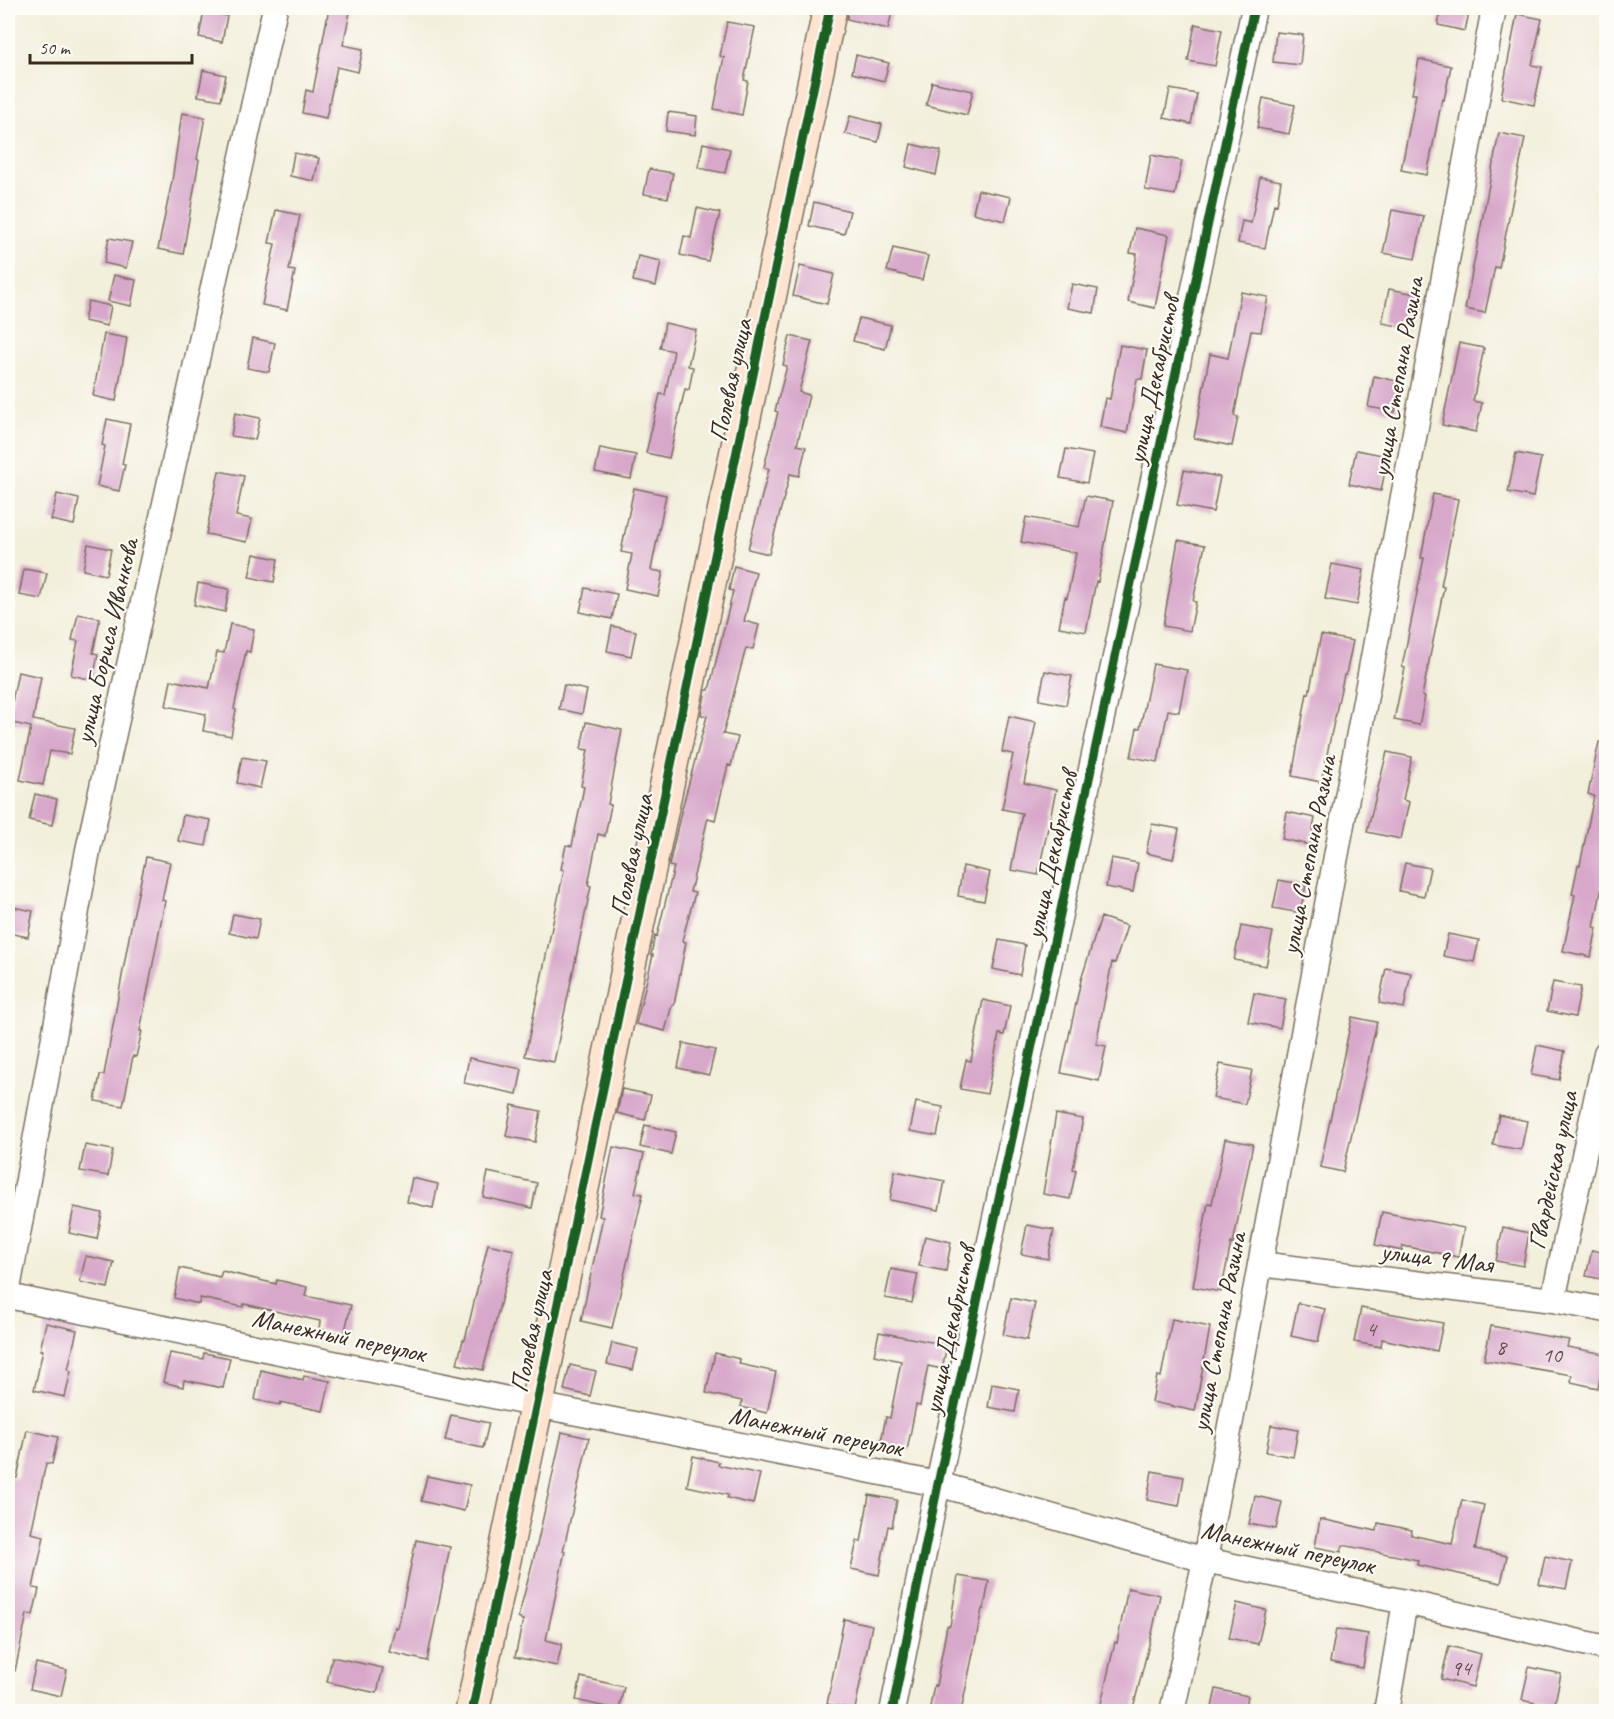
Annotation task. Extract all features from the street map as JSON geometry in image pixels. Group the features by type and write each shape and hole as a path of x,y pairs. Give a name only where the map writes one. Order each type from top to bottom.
{"street":[{"name":"улица Бориса Иванкова","path":"8,1290 88,850 275,8"},
{"name":"Полевая улица","path":"472,1712 830,8"},
{"name":"улица Декабристов","path":"892,1712 938,1484 1254,8"},
{"name":"улица Степана Разина","path":"1172,1712 1205,1560 1494,8"},
{"name":"Гвардейская улица","path":"1554,1300 1606,1053"},
{"name":"улица 9 Мая","path":"1260,1264 1554,1300 1606,1310"},
{"name":"Манежный переулок","path":"8,1296 537,1405 938,1484 1205,1560 1405,1602 1606,1648"},
{"path":"1386,1712 1405,1602"}],"building":[{"path":"329,8 351,8 343,45 363,49 358,72 337,67 326,118 302,113 306,90 313,92"},
{"path":"848,8 893,8 888,29 847,19"},
{"path":"1441,8 1470,8 1465,31 1438,25"},
{"path":"204,11 227,16 222,42 199,37"},
{"path":"1517,14 1542,19 1532,65 1542,67 1534,105 1501,98"},
{"path":"727,22 755,27 744,80 748,81 742,115 714,109 724,57 720,56"},
{"path":"1195,24 1222,30 1215,66 1188,61"},
{"path":"1276,32 1303,35 1300,65 1273,62"},
{"path":"856,55 889,63 884,81 852,73"},
{"path":"1419,59 1451,66 1427,175 1401,170 1416,94 1412,94"},
{"path":"203,70 226,75 221,100 198,96"},
{"path":"932,82 973,91 967,115 926,105"},
{"path":"1170,89 1197,94 1191,124 1164,118"},
{"path":"1263,98 1295,105 1289,134 1257,128"},
{"path":"668,112 697,116 695,135 666,131"},
{"path":"182,113 205,117 183,254 158,249 172,181"},
{"path":"850,116 882,124 878,142 845,134"},
{"path":"1499,133 1525,138 1499,268 1495,267 1485,313 1465,309"},
{"path":"703,143 730,149 725,173 698,168"},
{"path":"911,144 941,151 936,175 906,167"},
{"path":"294,153 319,158 314,181 290,176"},
{"path":"1151,155 1182,161 1175,195 1145,190"},
{"path":"649,169 673,173 668,198 644,194"},
{"path":"1260,177 1281,181 1265,248 1238,243 1242,221 1251,223"},
{"path":"978,190 1011,197 1005,221 973,213"},
{"path":"814,202 850,211 844,234 809,226"},
{"path":"697,208 720,213 708,261 680,255 684,236 691,238"},
{"path":"276,210 300,215 289,270 295,271 287,310 262,305 275,244 269,243"},
{"path":"1392,210 1424,216 1415,259 1383,253"},
{"path":"1135,228 1169,235 1155,308 1128,302 1137,254 1130,253"},
{"path":"109,238 132,242 126,268 104,263"},
{"path":"893,248 928,256 922,280 887,271"},
{"path":"638,256 661,261 656,286 633,281"},
{"path":"800,266 834,274 827,304 793,296"},
{"path":"114,275 136,280 131,306 108,301"},
{"path":"1072,284 1098,289 1094,313 1067,308"},
{"path":"1389,289 1416,294 1409,328 1382,323"},
{"path":"1241,292 1268,297 1261,332 1251,331 1234,416 1238,417 1232,446 1194,438 1210,354 1228,358"},
{"path":"88,301 111,306 107,326 84,321"},
{"path":"859,318 891,325 885,349 853,341"},
{"path":"665,323 696,330 688,366 693,367 689,390 685,389 669,458 646,453 660,394 665,395 674,351 660,348"},
{"path":"104,334 127,338 116,401 93,396"},
{"path":"790,336 812,341 799,392 809,395 797,445 806,447 799,476 790,474 769,554 748,549 769,469 764,467 778,412 775,411 787,366 783,365"},
{"path":"253,338 275,343 269,372 247,368"},
{"path":"1459,343 1484,348 1473,401 1482,403 1476,432 1442,425"},
{"path":"1120,345 1147,350 1142,379 1137,379 1127,433 1100,427 1105,398 1110,399"},
{"path":"1374,376 1401,382 1395,412 1368,407"},
{"path":"235,413 260,418 255,440 231,436"},
{"path":"107,419 130,424 119,491 97,486 105,446 102,445"},
{"path":"600,448 636,455 631,479 595,472"},
{"path":"1066,449 1093,454 1087,483 1060,478"},
{"path":"1356,450 1388,456 1381,491 1349,484"},
{"path":"1516,453 1541,458 1533,497 1508,492"},
{"path":"1184,470 1220,477 1213,512 1177,505"},
{"path":"219,471 244,476 236,516 252,519 247,542 206,534"},
{"path":"634,488 666,495 651,570 663,572 658,596 625,589 632,554 621,552"},
{"path":"57,494 79,499 74,525 51,520"},
{"path":"1433,494 1458,499 1441,586 1444,587 1422,696 1425,697 1419,725 1394,720 1424,558 1421,558"},
{"path":"1086,496 1113,501 1086,632 1059,627 1076,553 1021,542 1026,517 1079,527"},
{"path":"1178,540 1205,545 1193,601 1196,602 1190,631 1163,626"},
{"path":"88,544 111,549 106,575 83,570"},
{"path":"254,554 278,559 274,582 249,577"},
{"path":"1332,564 1364,570 1357,605 1325,599"},
{"path":"734,566 756,572 744,621 759,625 753,649 746,648 723,734 738,737 731,766 728,765 715,820 708,818 690,892 695,893 682,941 686,942 674,1005 672,1005 665,1031 636,1024 653,955 651,955 655,935 657,936 674,867 669,866 681,812 707,716 701,715 733,591 729,590"},
{"path":"24,569 47,573 41,599 19,595"},
{"path":"198,583 229,589 225,612 194,605"},
{"path":"585,588 617,594 612,619 580,612"},
{"path":"78,614 100,618 93,653 98,654 93,680 71,675 78,641 72,640"},
{"path":"230,624 254,629 250,652 246,651 231,736 203,731 206,714 166,706 171,680 209,688 217,652 224,653"},
{"path":"612,626 636,631 631,656 607,651"},
{"path":"1321,635 1353,641 1321,782 1292,776 1307,693 1309,694"},
{"path":"1153,664 1187,670 1179,712 1168,710 1158,762 1131,757 1137,728 1140,728"},
{"path":"1045,671 1072,676 1066,705 1039,700"},
{"path":"18,672 41,677 33,720 75,728 70,754 50,751 43,785 20,780 31,727 8,722"},
{"path":"564,685 587,690 582,714 559,709"},
{"path":"1009,716 1036,722 1024,783 1056,790 1038,875 1011,870 1022,813 1002,809 1013,754 1002,752"},
{"path":"586,722 622,730 608,804 611,805 605,836 598,834 588,885 591,886 554,1062 525,1056 564,870 561,869 566,845 572,846 584,787 581,786 588,750 581,749"},
{"path":"1599,742 1606,743 1606,866 1594,927 1597,928 1591,957 1563,951 1575,895 1572,894 1594,796 1588,794"},
{"path":"1387,752 1412,757 1403,800 1409,802 1401,839 1367,832"},
{"path":"242,757 266,761 260,788 237,783"},
{"path":"35,794 57,799 52,825 29,820"},
{"path":"1287,812 1315,818 1310,845 1282,839"},
{"path":"183,815 211,820 206,846 178,841"},
{"path":"1152,824 1179,829 1173,859 1146,853"},
{"path":"146,857 170,862 162,900 165,901 140,1031 142,1031 136,1057 133,1056 123,1106 95,1101 100,1075 104,1075"},
{"path":"1111,858 1138,863 1133,892 1106,887"},
{"path":"1405,863 1430,868 1424,896 1399,891"},
{"path":"963,866 990,872 984,901 958,896"},
{"path":"1279,880 1306,885 1300,913 1273,908"},
{"path":"8,906 33,911 28,937 8,933"},
{"path":"233,914 260,919 256,939 229,933"},
{"path":"1101,917 1127,926 1115,963 1112,962 1096,1044 1106,1046 1099,1081 1061,1073 1081,980"},
{"path":"1241,926 1273,932 1266,966 1234,960"},
{"path":"1448,934 1479,940 1474,962 1443,956"},
{"path":"999,940 1025,945 1020,975 993,969"},
{"path":"1386,968 1411,973 1404,1008 1379,1003"},
{"path":"1553,982 1581,987 1575,1017 1547,1011"},
{"path":"1254,993 1286,999 1280,1028 1248,1022"},
{"path":"983,1000 1010,1006 1004,1035 999,1034 987,1094 960,1089 966,1060 971,1061"},
{"path":"1352,1017 1377,1022 1343,1172 1320,1167"},
{"path":"683,1043 715,1050 709,1075 678,1068"},
{"path":"1537,1045 1565,1051 1559,1080 1531,1075"},
{"path":"469,1058 522,1069 517,1094 464,1083"},
{"path":"1220,1064 1252,1070 1245,1104 1213,1098"},
{"path":"622,1089 651,1095 645,1120 617,1113"},
{"path":"916,1102 943,1107 937,1136 910,1131"},
{"path":"512,1105 541,1111 535,1142 506,1136"},
{"path":"1056,1114 1083,1119 1073,1169 1076,1170 1070,1199 1043,1194"},
{"path":"1499,1115 1527,1121 1521,1150 1493,1145"},
{"path":"645,1125 676,1132 671,1154 640,1147"},
{"path":"1225,1139 1253,1144 1221,1292 1193,1287 1208,1203 1212,1204"},
{"path":"85,1145 113,1150 108,1176 80,1171"},
{"path":"613,1147 644,1154 635,1193 643,1194 612,1328 581,1321 603,1217 599,1216"},
{"path":"895,1171 945,1181 939,1210 890,1200"},
{"path":"488,1172 537,1183 532,1208 483,1197"},
{"path":"412,1178 438,1184 433,1208 407,1202"},
{"path":"74,1207 102,1213 97,1239 69,1233"},
{"path":"1382,1212 1464,1228 1458,1257 1403,1246 1402,1251 1375,1245"},
{"path":"1027,1225 1054,1230 1048,1259 1021,1254"},
{"path":"1503,1227 1529,1233 1523,1266 1496,1261"},
{"path":"925,1236 951,1242 946,1271 919,1266"},
{"path":"488,1244 514,1250 483,1370 457,1364"},
{"path":"1592,1250 1606,1253 1606,1280 1586,1276"},
{"path":"86,1256 114,1262 108,1288 80,1282"},
{"path":"180,1268 220,1277 222,1271 276,1284 277,1280 307,1287 305,1296 351,1305 344,1335 319,1329 320,1321 244,1304 243,1307 200,1298 199,1304 174,1298"},
{"path":"891,1269 918,1274 912,1303 885,1298"},
{"path":"1011,1298 1035,1303 1027,1340 1003,1335"},
{"path":"1298,1303 1325,1309 1318,1342 1291,1336"},
{"path":"1361,1308 1443,1323 1437,1351 1382,1339 1381,1347 1354,1342"},
{"path":"1172,1319 1210,1327 1195,1411 1152,1402 1157,1376 1161,1377"},
{"path":"46,1323 77,1330 68,1370 71,1371 65,1397 34,1390 43,1350 40,1350"},
{"path":"1491,1326 1569,1340 1567,1347 1605,1354 1598,1388 1571,1382 1572,1375 1484,1360"},
{"path":"879,1332 947,1345 942,1369 928,1366 920,1406 916,1405 907,1451 880,1446 886,1417 890,1418 901,1361 874,1355"},
{"path":"612,1343 638,1349 633,1370 607,1364"},
{"path":"170,1353 203,1359 204,1353 230,1358 223,1388 184,1380 183,1387 163,1382"},
{"path":"715,1353 740,1359 739,1364 776,1372 767,1413 741,1407 742,1401 706,1393"},
{"path":"570,1365 596,1371 590,1396 564,1390"},
{"path":"261,1370 303,1380 304,1376 330,1381 323,1411 281,1402 280,1405 255,1400"},
{"path":"992,1384 1019,1389 1015,1412 988,1407"},
{"path":"451,1415 489,1423 483,1448 445,1440"},
{"path":"1271,1425 1298,1430 1293,1457 1266,1452"},
{"path":"27,1430 58,1437 52,1464 46,1463 31,1533 44,1536 33,1588 39,1589 33,1615 27,1614 15,1671 8,1670 8,1488 10,1477 17,1478"},
{"path":"562,1432 589,1438 563,1551 565,1551 546,1640 562,1644 557,1666 515,1657 523,1620 518,1618"},
{"path":"693,1456 719,1462 718,1465 760,1474 753,1504 727,1498 728,1495 687,1486"},
{"path":"1152,1471 1184,1477 1179,1506 1147,1500"},
{"path":"427,1476 470,1485 464,1511 421,1501"},
{"path":"869,1495 897,1500 892,1527 888,1526 879,1575 851,1569 857,1541 861,1542"},
{"path":"1255,1496 1282,1502 1276,1529 1249,1524"},
{"path":"1462,1500 1484,1505 1475,1549 1507,1556 1501,1583 1417,1565 1418,1560 1343,1545 1341,1552 1315,1547 1320,1519 1377,1531 1378,1523 1412,1530 1411,1535 1452,1544"},
{"path":"416,1540 450,1547 427,1661 389,1652 395,1627 398,1628"},
{"path":"1545,1556 1572,1562 1566,1589 1539,1584"},
{"path":"958,1576 989,1581 984,1609 982,1609 961,1712 929,1712 947,1626 950,1626"},
{"path":"1128,1588 1160,1595 1153,1629 1132,1712 1099,1712 1115,1642 1117,1643"},
{"path":"1237,1603 1266,1610 1258,1644 1229,1638"},
{"path":"844,1619 872,1625 855,1709 827,1704"},
{"path":"1336,1629 1368,1634 1363,1668 1330,1662"},
{"path":"1449,1646 1481,1654 1473,1687 1441,1679"},
{"path":"332,1657 383,1668 377,1693 327,1682"},
{"path":"36,1663 67,1670 61,1696 30,1689"},
{"path":"1529,1667 1561,1674 1554,1707 1522,1700"},
{"path":"581,1677 624,1687 619,1710 576,1700"},
{"path":"1216,1689 1248,1696 1245,1712 1211,1712"}],"cycle path":[{"path":"472,1712 830,8"},
{"path":"892,1712 938,1484 1254,8"}]}
